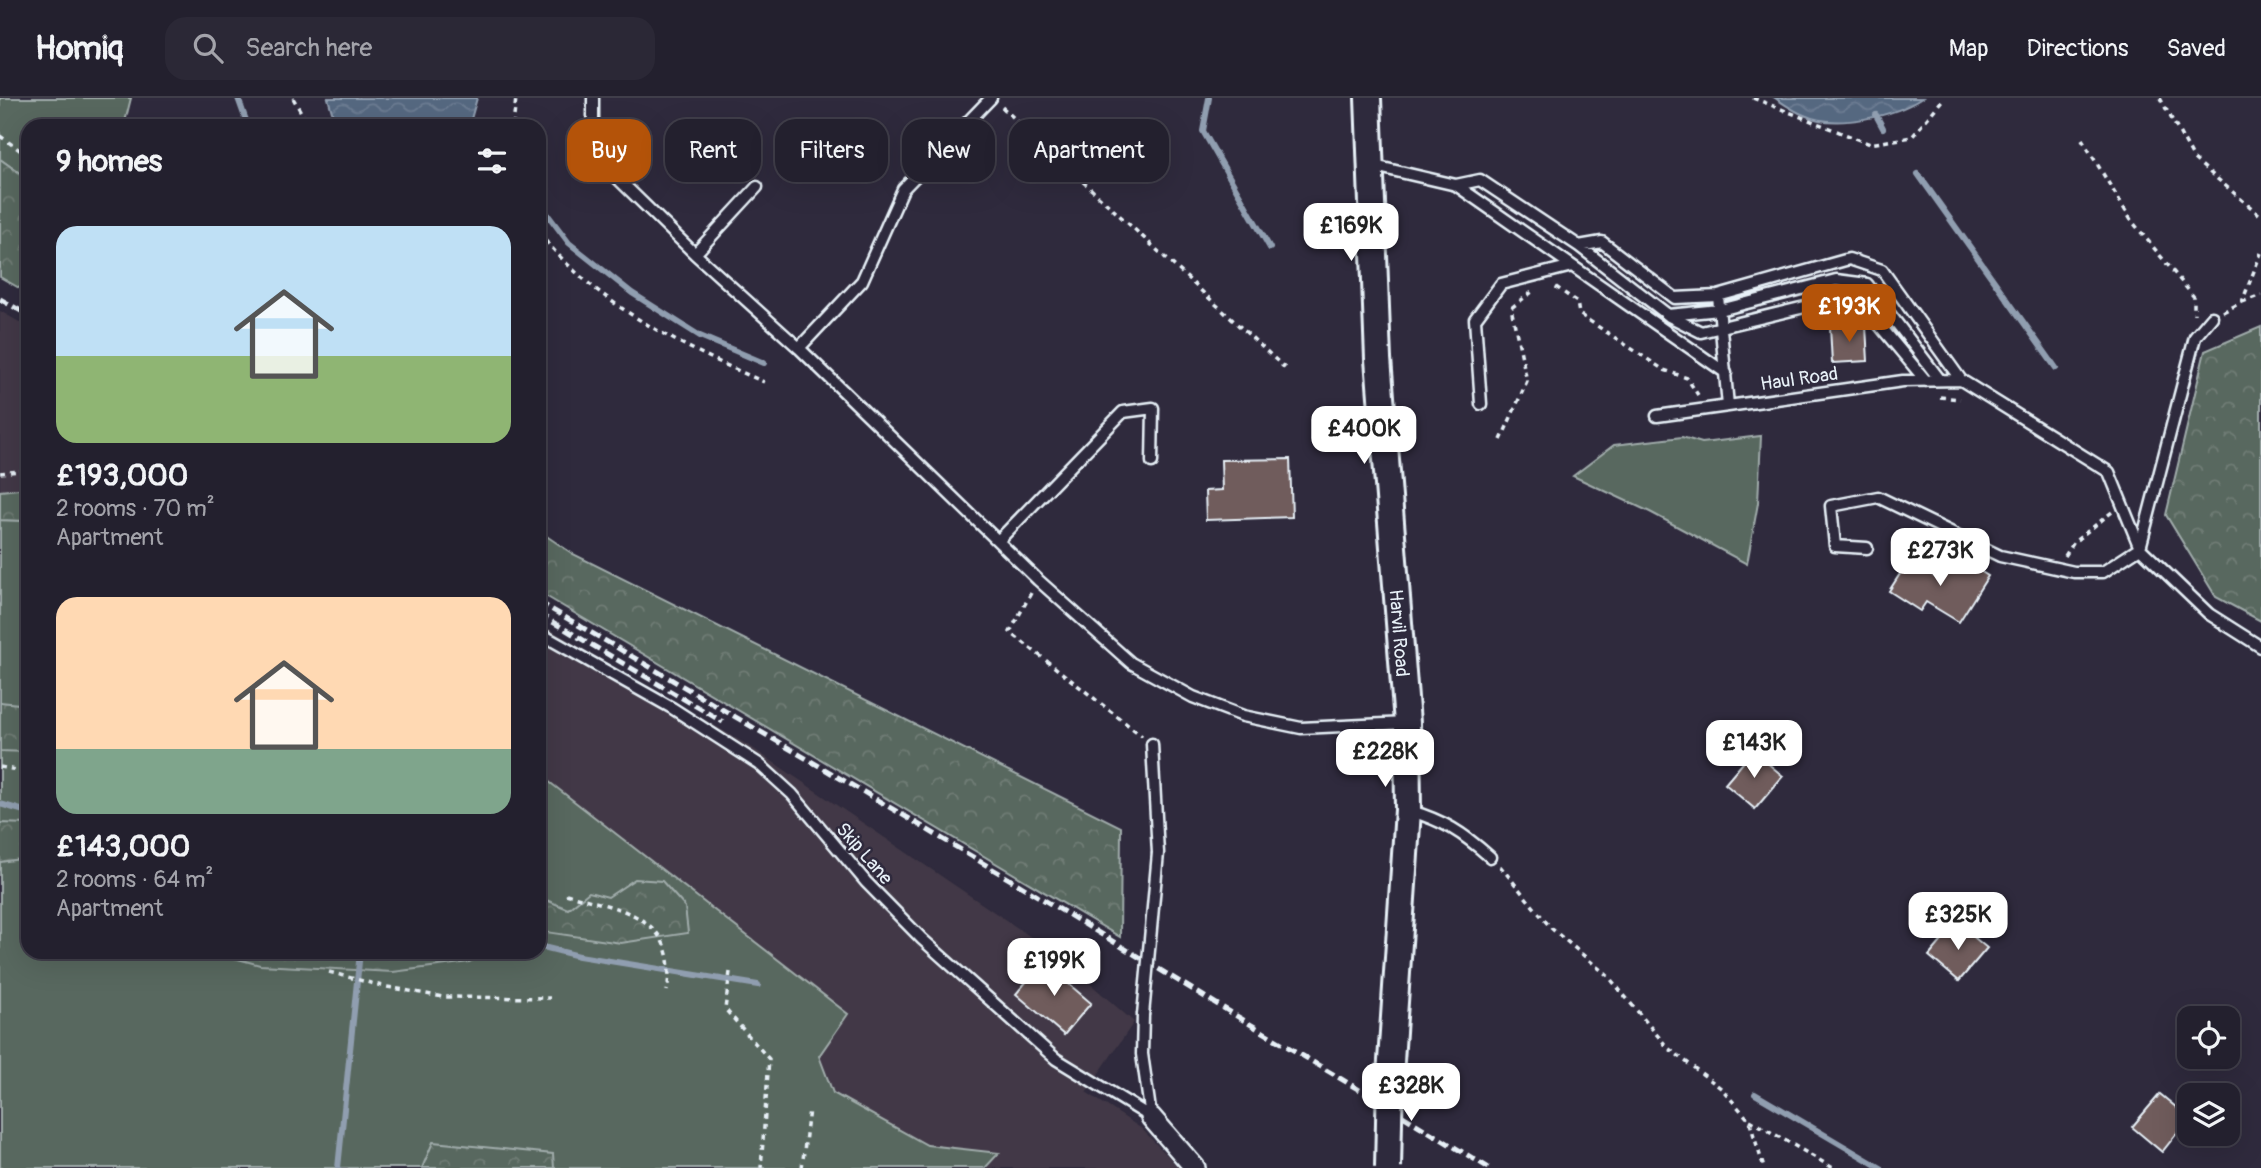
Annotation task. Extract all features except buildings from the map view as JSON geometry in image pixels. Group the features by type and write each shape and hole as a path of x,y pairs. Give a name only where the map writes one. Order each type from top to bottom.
{"street":[{"name":"Harvil Road","path":"1368,98 1383,425 1407,723 1408,810 1390,1076 1388,1168"},
{"path":"1151,1118 1195,1168"}],"lane":[{"path":"593,98 593,131 611,172 695,254 799,348 932,480 1131,663 1193,697 1243,716 1301,728 1407,723"},
{"path":"799,348 862,281 903,189 992,98"},
{"path":"1370,165 1456,185 1726,373"},
{"path":"1456,185 1480,180 1579,246 1668,315 1701,332 1723,329 1839,299 1861,303 1926,381"},
{"path":"695,254 757,187"},
{"path":"1579,246 1602,242 1675,298 1718,296 1849,260 1882,270 1961,380 2109,472 2140,548 2208,614 2261,647"},
{"path":"1481,404 1475,318 1501,284 1572,266"},
{"path":"1668,315 1720,310 1836,280 1867,284 1941,380"},
{"path":"1718,296 1728,406"},
{"path":"1867,548 1835,546 1831,506 1878,497 2000,556 2074,572 2103,572 2140,548 2195,337 2212,317"},
{"name":"Haul Road","path":"1657,416 1926,381 1961,380"},
{"path":"999,540 1123,412 1153,408 1152,462"},
{"name":"Skip Lane","path":"546,637 672,708 759,764 792,794 866,882 1015,1022 1056,1059 1151,1118"},
{"path":"1151,1118 1142,1054 1158,853 1152,744"},
{"path":"1408,810 1444,821 1463,833 1490,857"}],"path":[{"path":"293,98 305,119"},
{"path":"514,119 516,98"},
{"path":"992,98 1287,370"},
{"path":"1754,98 1871,144 1912,137 1944,98"},
{"path":"2160,98 2194,159 2261,216"},
{"path":"0,136 21,151"},
{"path":"2082,139 2131,220 2194,297 2195,337"},
{"path":"546,242 563,263 621,310 679,345 764,382"},
{"path":"2242,302 2261,253"},
{"path":"2212,317 2261,295"},
{"path":"0,472 21,470"},
{"path":"1038,580 1010,632 1152,744"},
{"path":"0,767 21,771"},
{"path":"1490,857 1513,878 1551,928 1608,976 1668,1048 1722,1089 1749,1120 1833,1168"},
{"path":"566,894 628,913 649,923 661,939 668,963 667,991"},
{"path":"329,972 443,997 551,998"},
{"path":"730,972 725,1009 769,1059 761,1168"},
{"path":"802,1168 809,1109"},
{"path":"1749,1120 1764,1168"}],"shaded area":[{"path":"0,311 21,323 21,489 0,491"},
{"path":"546,627 751,747 1056,954 1134,1022 1086,1092 1142,1129 1179,1168 985,1168 998,1153 927,1145 833,1093 818,1056 848,1014 546,779"}],"green space":[{"path":"0,98 131,98 126,119 21,119 21,174 0,159"},
{"path":"0,159 21,174 21,289 0,277"},
{"path":"2261,327 2261,621 2216,597 2166,515 2205,351"},
{"path":"1761,436 1758,503 1747,564 1650,512 1573,476 1614,445 1682,437 1702,443"},
{"path":"21,489 21,521 0,520 0,491"},
{"path":"0,520 21,521 21,959 546,959 546,779 848,1014 819,1056 833,1093 927,1145 999,1153 985,1168 0,1168"},
{"path":"546,536 573,554 1121,827 1120,937 546,596"},
{"path":"0,702 21,704 21,752 0,751"},
{"path":"0,823 21,824 21,859 0,862"},
{"path":"635,879 662,881 685,907 688,933 621,943 546,932 546,900 568,909 589,892 608,897"},
{"path":"238,959 475,959 393,972 260,965"},
{"path":"433,1142 553,1154 554,1168 422,1168"}],"water":[{"path":"328,98 477,98 471,119 334,119"},
{"path":"1775,98 1922,98 1881,115 1832,121 1804,115"}],"waterway":[{"path":"238,98 246,119"},
{"path":"1209,98 1203,131 1270,248"},
{"path":"1876,115 1883,128"},
{"path":"1918,174 2056,368"},
{"path":"546,212 569,243 632,293 700,336 764,363"},
{"path":"0,804 21,810"},
{"path":"546,948 579,956 758,985"},
{"path":"338,1168 359,959"},
{"path":"1755,1094 1881,1168"}],"railway":[{"path":"0,299 21,311"},
{"path":"546,606 908,818 1489,1168"},
{"path":"546,618 723,722"}]}
